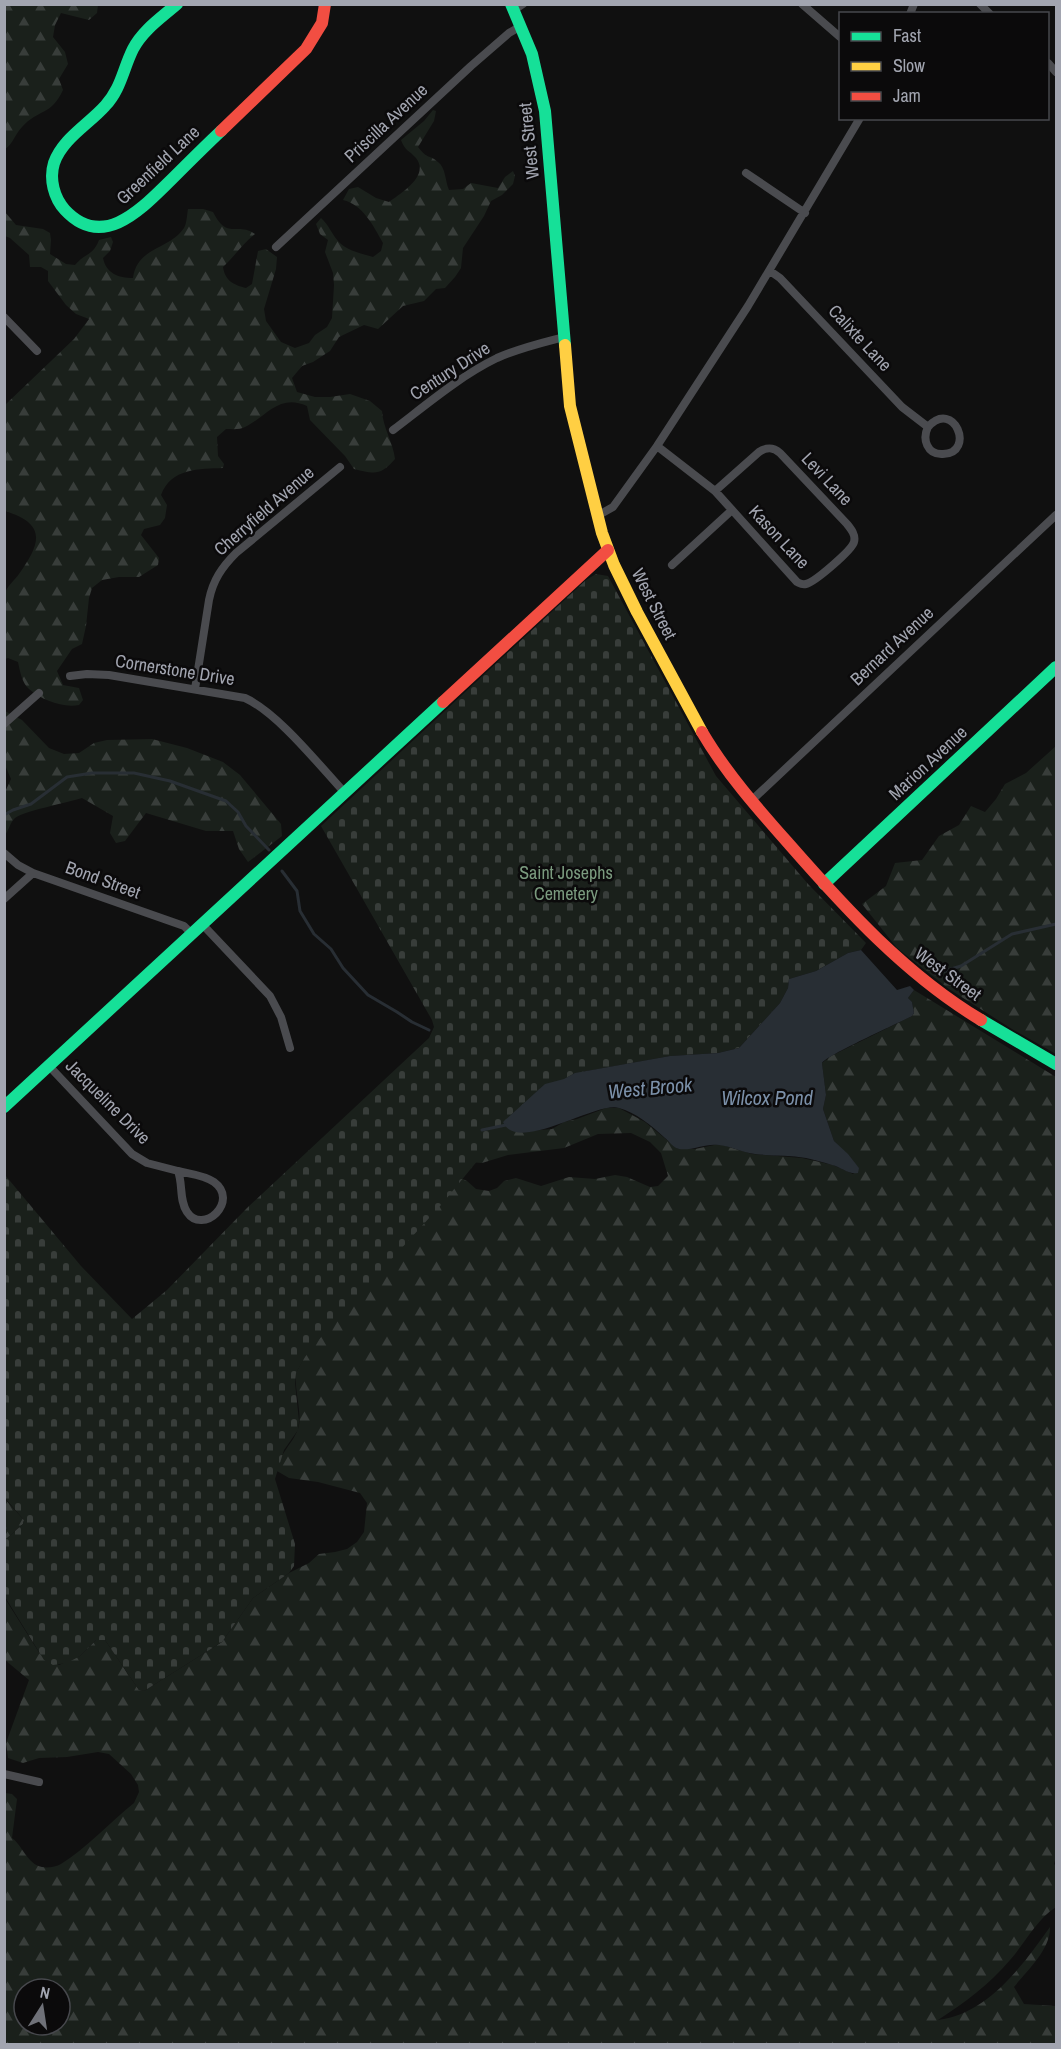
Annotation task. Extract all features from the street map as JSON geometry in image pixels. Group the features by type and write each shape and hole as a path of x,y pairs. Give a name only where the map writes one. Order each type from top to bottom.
{"street":[{"name":"Greenfield Lane","path":"177,4 136,44 123,80 112,99 68,141 58,154 53,170 56,194 69,214 83,222 106,226 122,222 135,214 306,49 322,23 325,4"},
{"path":"802,4 839,36"},
{"name":"West Street","path":"516,6 535,65 547,122 570,406 578,447 608,550 640,620 699,727 723,764 751,801 824,884 875,938 930,986 1056,1064"},
{"name":"Priscilla Avenue","path":"276,247 471,66 509,33 521,26"},
{"path":"597,516 613,507 657,446 770,271 859,120"},
{"path":"746,173 805,213"},
{"name":"Calixte Lane","path":"770,271 780,278 902,407 928,427"},
{"path":"4,316 37,351"},
{"name":"Century Drive","path":"393,430 495,359 532,345 564,337"},
{"path":"936,420 952,422 959,431 960,437 956,448 945,454 933,452 924,437 928,427 936,420"},
{"name":"Kason Lane","path":"657,446 715,491 790,577 804,584"},
{"name":"Levi Lane","path":"715,491 759,452 769,448 780,453 848,524 854,534 854,543 814,580 804,584"},
{"name":"Cherryfield Avenue","path":"195,689 208,600 211,588 221,569 236,553 340,467"},
{"name":"Kason Lane","path":"672,565 732,510"},
{"name":"Bernard Avenue","path":"751,801 1056,515"},
{"path":"4,1107 608,550"},
{"name":"Marion Avenue","path":"824,884 1056,667"},
{"name":"Cornerstone Drive","path":"70,676 98,674 236,696 259,705 345,793"},
{"path":"4,724 39,693"},
{"name":"Bond Street","path":"4,853 18,865 33,873 184,926 192,934"},
{"path":"4,900 33,873"},
{"path":"202,924 270,996 281,1017 290,1048"},
{"name":"Jacqueline Drive","path":"49,1066 132,1154 147,1163 203,1176 215,1182 223,1195 222,1202 218,1211 209,1219 195,1219 186,1211 178,1171"},
{"path":"4,1774 39,1782"}],"green space":[{"path":"5,4 98,5 97,13 89,20 61,13 55,25 53,37 65,52 68,64 59,79 63,90 54,104 28,121 5,149"},
{"path":"433,110 436,111 434,121 418,147 424,154 441,165 449,190 463,189 471,183 498,188 505,177 513,171 515,176 513,184 502,195 491,201 463,248 461,268 445,288 436,289 424,301 403,306 378,329 364,325 339,337 330,351 302,366 292,378 297,392 315,397 350,394 370,401 382,411 395,459 377,472 354,469 345,456 310,420 307,406 297,403 281,404 243,428 226,429 217,437 218,456 224,464 223,468 195,470 172,480 161,495 167,505 165,518 160,525 144,529 141,535 159,558 158,565 139,577 102,580 92,588 82,644 72,649 57,671 63,685 79,688 83,700 79,705 66,705 46,700 34,693 25,684 18,662 5,659 5,593 32,553 36,536 34,528 28,522 5,511 5,405 74,339 89,319 76,314 66,305 48,281 48,271 41,267 30,267 29,255 5,236 5,212 16,225 43,229 50,233 50,254 66,264 75,265 94,249 99,240 111,237 113,242 110,251 103,258 107,267 114,274 133,278 136,268 147,254 170,241 184,228 188,209 213,212 223,226 243,229 255,234 223,267 231,282 246,288 252,284 258,251 266,249 277,257 276,269 264,309 266,321 281,342 295,348 309,343 315,335 327,327 332,318 334,285 333,273 325,252 328,240 320,234 316,224 321,218 341,244 354,251 373,257 381,251 383,243 367,217 356,206 343,200 349,189 358,187 376,198 389,202 407,189 417,177 419,165 401,140 424,121"},
{"name":"Saint Josephs Cemetery","path":"596,574 608,576 716,776 808,884 866,943 861,950 848,953 816,971 789,979 788,988 780,1003 739,1048 718,1053 670,1056 575,1073 564,1079 545,1084 503,1122 488,1148 441,1205 325,1332 305,1357 296,1373 298,1430 284,1450 275,1479 295,1544 294,1566 289,1573 253,1598 222,1642 144,1691 139,1690 105,1640 96,1640 80,1656 67,1663 53,1665 44,1660 5,1597 5,1540 23,1524 24,1520 5,1498 5,1175 81,1266 132,1319 167,1290 247,1208 429,1038 434,1027 432,1020 321,826 586,580"},
{"path":"5,711 22,720 49,748 64,754 79,753 94,743 107,740 152,739 187,748 223,762 240,775 281,824 282,836 248,862 239,849 233,831 206,831 146,813 125,841 116,843 110,833 113,816 82,798 18,816 5,835 5,792 11,779 5,765"},
{"path":"1056,746 1056,1054 949,989 897,948 862,904 886,886 895,863 922,860 939,836 959,825 971,806 985,812 1005,784 1026,773"},
{"path":"914,990 1056,1077 1056,1857 1054,1864 1056,1866 1056,1907 1043,1918 994,1978 938,2020 956,2016 988,1998 1015,1972 1050,1927 1047,1943 1014,1987 1024,2004 1056,2006 1056,2044 5,2044 5,1793 12,1794 17,1799 12,1838 37,1865 54,1867 80,1851 134,1803 139,1792 138,1785 131,1774 109,1754 98,1752 67,1757 39,1758 23,1763 8,1758 6,1743 29,1680 5,1660 4,1597 40,1654 59,1665 80,1656 96,1640 105,1640 139,1690 144,1691 222,1642 253,1598 289,1573 309,1563 319,1554 347,1549 357,1542 364,1532 367,1503 360,1493 318,1482 289,1478 277,1471 298,1429 296,1373 325,1318 451,1173 467,1181 476,1189 489,1191 497,1188 504,1181 516,1178 541,1186 569,1177 595,1179 615,1175 627,1177 650,1187 658,1186 668,1176 661,1153 650,1142 631,1133 598,1134 564,1148 508,1155 482,1163 469,1162 508,1082 670,1056 584,1071 517,1132 552,1129 564,1122 606,1108 619,1108 645,1122 678,1149 695,1149 719,1144 752,1154 802,1158 833,1165 853,1174 859,1168 834,1141 823,1109 826,1095 822,1063 831,1056 912,1016 914,1013 912,1002 908,998"},
{"path":"4,1498 24,1520 23,1524 5,1540"}],"water":[{"name":"Wilcox Pond","path":"861,950 897,990 910,986 914,990 908,998 912,1002 914,1013 836,1053 822,1063 826,1095 823,1109 834,1141 859,1168 858,1173 851,1173 806,1158 761,1155 719,1145 679,1149 643,1120 619,1108 608,1108 558,1125 524,1133 511,1131 503,1122 545,1084 564,1079 575,1073 670,1056 718,1053 739,1048 780,1003 788,988 789,979 816,971 848,953"}],"waterway":[{"path":"4,815 31,804 67,777 92,773 134,773 170,781 226,801 269,850"},
{"path":"282,871 297,891 300,911 314,934 331,949 343,968 368,995 429,1030"},
{"name":"West Brook","path":"935,974 961,966 1012,934 1056,924"},
{"name":"West Brook","path":"482,1130 506,1125"}],"traffic: fast":[{"path":"177,4 142,36 133,49 118,86 99,113 63,146 54,163 52,182 55,194 65,210 80,222 94,227 109,226 136,212 149,201 221,131"},
{"path":"511,4 532,54 545,111 565,345"},
{"path":"824,884 1056,667"},
{"path":"4,1107 443,702"},
{"path":"981,1020 1056,1064"}],"traffic: slow":[{"path":"565,345 570,406 602,533 614,565 637,612 702,732"}],"traffic: jam":[{"path":"221,131 306,49 322,23 325,4"},
{"path":"443,702 608,550"},
{"path":"702,732 721,762 754,804 855,916 927,983 981,1020"}]}
